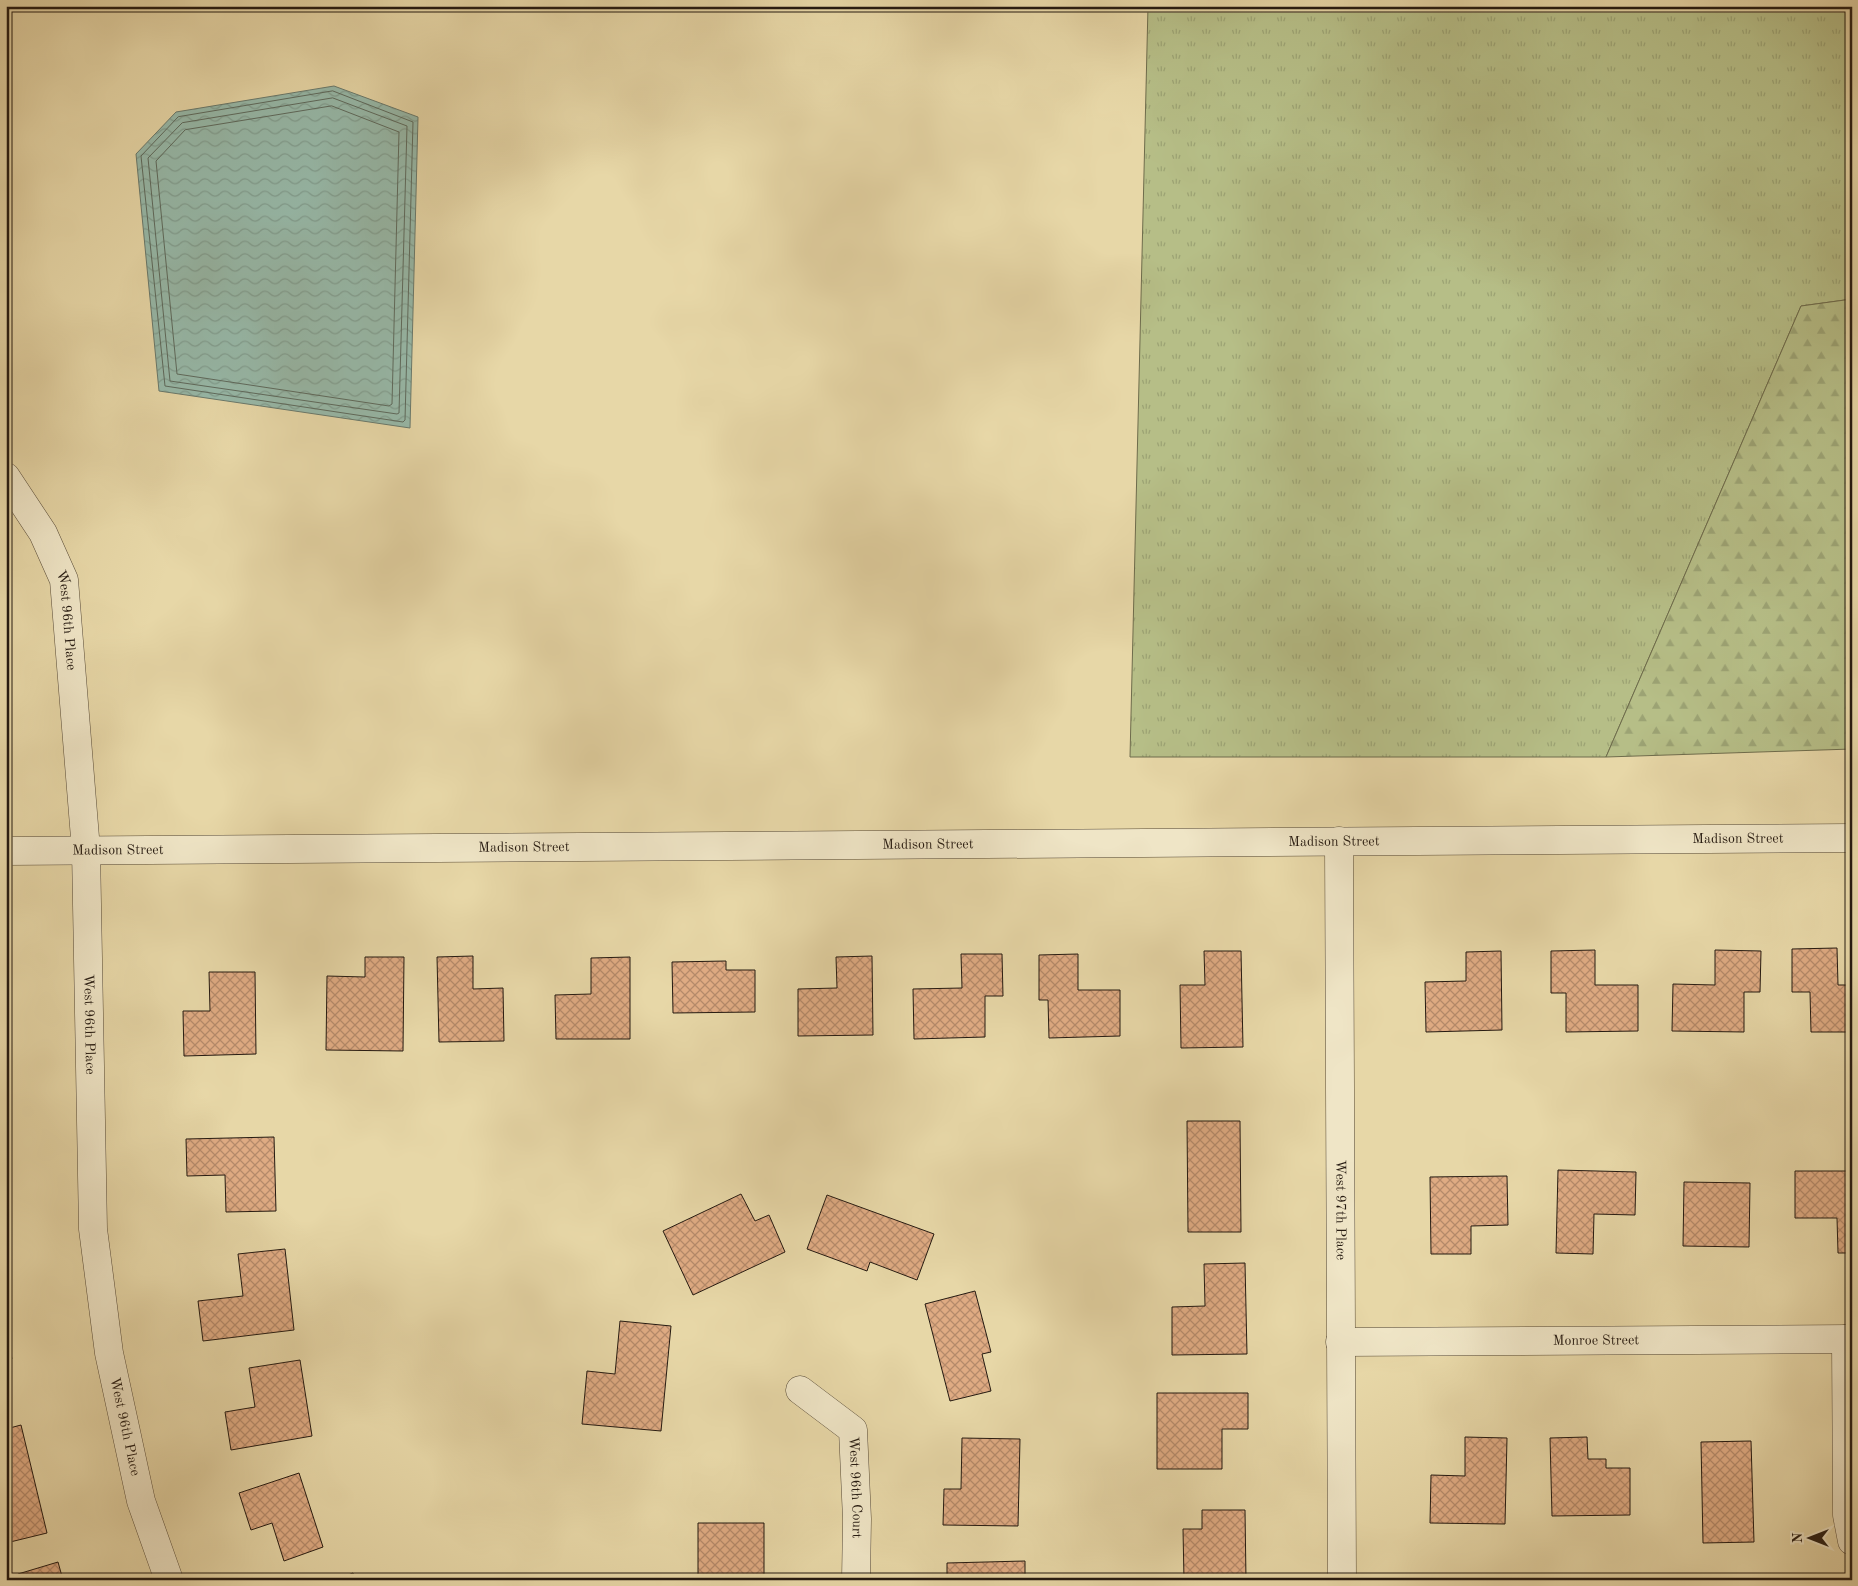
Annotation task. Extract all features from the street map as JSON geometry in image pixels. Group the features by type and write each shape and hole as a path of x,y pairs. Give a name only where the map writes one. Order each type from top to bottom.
{"street":[{"name":"West 96th Place","path":"6,477 43,533 64,580 86,850 93,1229 109,1353 141,1501 169,1580"},
{"name":"Madison Street","path":"6,851 1852,838"},
{"name":"West 97th Place","path":"1339,841 1342,1580"},
{"name":"Monroe Street","path":"1340,1342 1849,1339"},
{"path":"1849,1339 1847,1515 1852,1541"},
{"name":"West 96th Court","path":"800,1390 853,1430 857,1519 856,1580"}],"green space":[{"path":"1148,6 1852,6 1852,299 1801,306 1606,757 1130,757"},
{"path":"1852,299 1852,749 1606,757 1801,306"}],"water":[{"path":"334,86 418,117 410,428 159,391 136,154 176,112"}],"building":[{"path":"1837,948 1838,985 1852,985 1852,1032 1811,1032 1810,992 1792,992 1792,949"},
{"path":"1595,950 1595,985 1638,985 1638,1031 1566,1032 1566,993 1551,993 1551,951"},
{"path":"1715,950 1761,951 1760,992 1744,992 1744,1032 1672,1031 1673,984 1715,985"},
{"path":"1204,951 1241,951 1243,1047 1181,1048 1180,985 1205,985"},
{"path":"1501,951 1502,1030 1426,1032 1425,982 1466,981 1466,952"},
{"path":"961,954 1002,954 1003,996 985,996 985,1037 914,1039 913,989 962,988"},
{"path":"1078,954 1078,990 1120,990 1120,1036 1049,1038 1048,1000 1039,1000 1039,955"},
{"path":"473,956 473,989 503,988 504,1041 439,1042 437,957"},
{"path":"872,956 873,1035 798,1036 798,989 837,988 836,957"},
{"path":"365,957 404,957 403,1051 326,1050 327,976 365,977"},
{"path":"630,957 630,1039 556,1039 555,995 591,994 591,958"},
{"path":"726,961 726,970 755,970 755,1012 673,1013 672,962"},
{"path":"209,972 255,972 256,1054 184,1056 183,1011 210,1011"},
{"path":"1187,1121 1240,1121 1241,1232 1188,1232"},
{"path":"274,1137 276,1211 226,1212 225,1175 187,1176 186,1139"},
{"path":"1558,1170 1636,1172 1635,1215 1594,1214 1593,1254 1556,1253"},
{"path":"1795,1171 1852,1171 1852,1253 1838,1253 1837,1218 1795,1218"},
{"path":"1507,1176 1508,1225 1471,1226 1471,1254 1431,1254 1430,1177"},
{"path":"1684,1182 1750,1183 1749,1247 1683,1246"},
{"path":"741,1194 755,1221 769,1215 785,1252 693,1295 663,1231"},
{"path":"827,1195 934,1234 917,1280 870,1262 867,1271 807,1249"},
{"path":"285,1249 294,1330 203,1341 198,1301 243,1296 238,1254"},
{"path":"1245,1263 1247,1354 1172,1355 1172,1307 1205,1306 1204,1264"},
{"path":"975,1291 991,1352 982,1354 991,1391 950,1401 925,1304"},
{"path":"620,1321 671,1326 661,1431 582,1424 587,1371 615,1374"},
{"path":"6,1325 12,1359 6,1360"},
{"path":"300,1360 312,1436 231,1450 225,1412 255,1407 249,1368"},
{"path":"1157,1393 1248,1393 1248,1429 1222,1429 1222,1469 1157,1469"},
{"path":"21,1425 47,1533 6,1543 6,1429"},
{"path":"1465,1437 1507,1438 1505,1524 1430,1523 1431,1475 1465,1476"},
{"path":"1587,1437 1588,1459 1606,1459 1606,1468 1630,1468 1630,1515 1552,1516 1550,1438"},
{"path":"962,1438 1020,1439 1018,1526 943,1525 944,1489 961,1489"},
{"path":"1751,1441 1754,1542 1703,1543 1701,1442"},
{"path":"299,1473 323,1547 284,1561 272,1523 251,1530 239,1493"},
{"path":"1202,1510 1245,1510 1246,1580 1184,1580 1183,1529 1202,1529"},
{"path":"698,1523 764,1523 764,1580 698,1580"},
{"path":"1025,1561 1025,1580 947,1580 947,1563"},
{"path":"58,1562 63,1580 19,1580 18,1574"},
{"path":"353,1573 356,1580 336,1580"}]}
